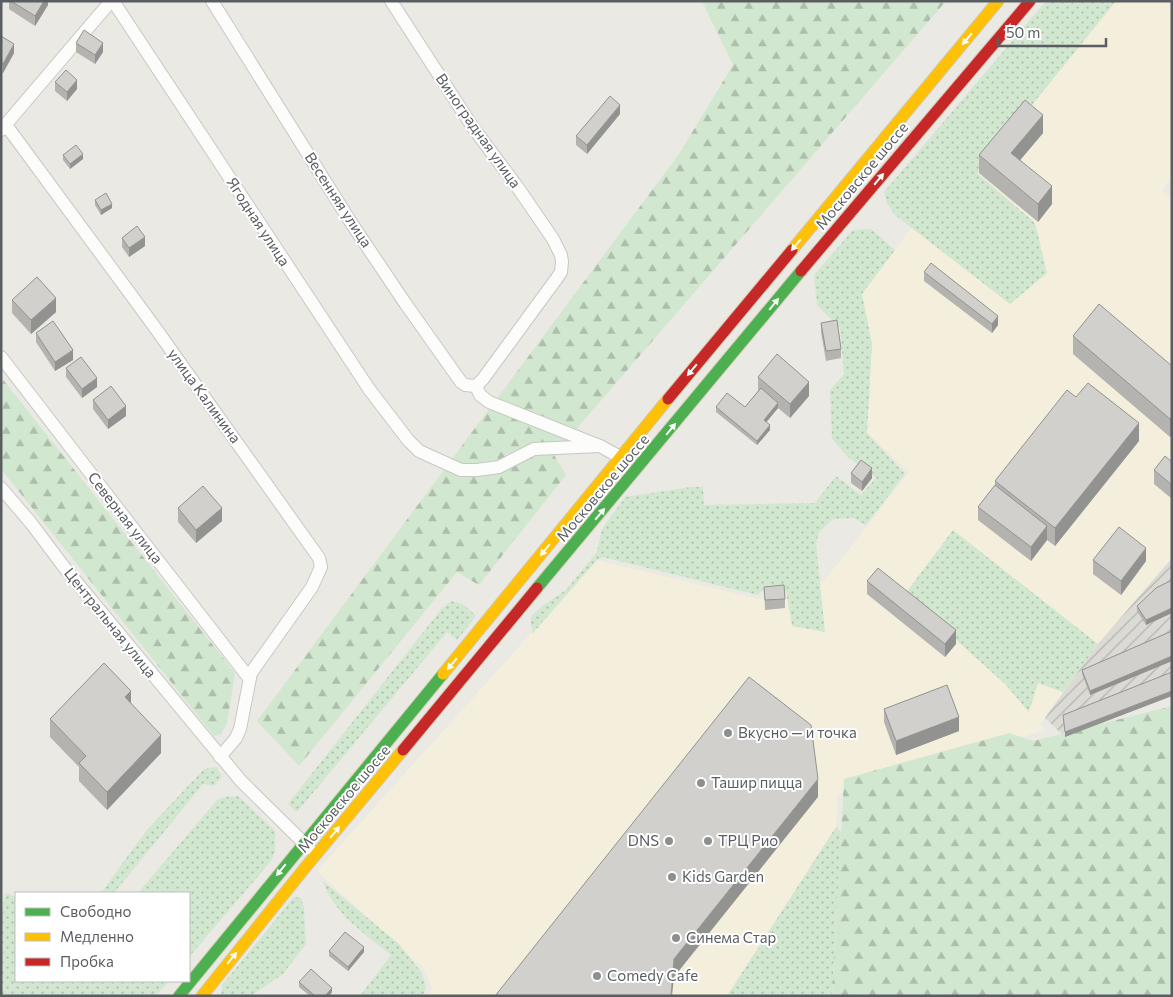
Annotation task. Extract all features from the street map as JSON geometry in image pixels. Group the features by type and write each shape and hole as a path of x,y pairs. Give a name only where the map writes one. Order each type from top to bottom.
{"main road":[{"name":"Московское шоссе","path":"179,996 998,1"},
{"name":"Московское шоссе","path":"202,996 317,854 806,265 1030,1"}],"street":[{"path":"4,127 112,1"},
{"name":"Ягодная улица","path":"112,1 369,389 408,440 419,450 460,470 499,467 534,449 600,446"},
{"name":"Весенняя улица","path":"212,1 350,221 461,382 465,385 476,386 480,395 489,402 600,446 620,458"},
{"name":"Виноградная улица","path":"391,1 474,129 553,239 561,255 562,267 557,278 476,386"},
{"name":"улица Калинина","path":"4,127 151,322 319,558 321,567 312,587 250,676"},
{"name":"Северная улица","path":"1,357 250,676"},
{"name":"Центральная улица","path":"1,488 241,782 303,843 317,854"},
{"path":"220,757 236,738 240,729 250,676"}],"shaded area":[{"path":"1116,1 1172,1 1172,178 1162,190 1172,198 1172,559 1098,644 1040,724 1045,730 838,794 836,827 728,996 428,996 432,989 424,969 317,871 597,560 758,599 825,580 909,472 867,433 872,344 862,294 912,227 1010,304 1035,223 977,173"},
{"path":"1172,558 1172,696 1065,737 1045,718 1098,644"}],"green space":[{"path":"702,1 946,1 554,455 566,475 479,585 457,572 299,766 257,721 679,154 733,65"},
{"path":"1046,1 1116,1 977,173 1035,223 1047,273 1010,304 895,215 887,203 884,192"},
{"path":"871,229 895,250 862,294 872,344 867,433 905,474 866,525 853,518 833,519 819,532 816,544 825,632 792,626 786,591 761,591 758,595 603,557 597,560 533,633 531,616 566,590 597,552 602,529 625,497 691,487 703,487 704,505 815,503 836,476 861,495 876,478 848,457 832,439 830,390 844,374 840,328 817,305 814,275 853,230"},
{"path":"1,377 235,673 227,723 221,734 214,736 1,469"},
{"path":"953,530 1098,644 1063,692 1038,683 1029,712 1005,684 905,594"},
{"path":"451,601 464,605 476,616 457,640 447,632 297,812 288,804 443,607"},
{"path":"1172,706 1172,996 832,996 844,779 1009,733 1033,741"},
{"path":"216,767 222,777 214,786 203,784 115,892 102,892 146,831 204,769"},
{"path":"238,796 275,831 275,851 271,861 190,956 190,892 139,892 217,800"},
{"path":"836,827 841,832 832,996 727,996"},
{"path":"323,881 399,944 421,972 426,986 423,996 360,996 391,955 342,914 328,893"},
{"path":"5,893 15,897 15,982 168,982 156,996 1,996 1,916"},
{"path":"294,897 301,898 304,908 306,944 283,974 251,996 221,996 222,985"}],"building":[{"path":"11,1 44,1 35,16"},
{"path":"84,30 103,43 95,55 76,43"},
{"path":"1,36 14,44 3,64 1,63"},
{"path":"66,70 77,80 67,92 55,82"},
{"path":"610,96 620,105 587,145 576,136"},
{"path":"1025,100 1043,115 1011,153 1052,186 1038,204 979,155"},
{"path":"76,145 83,154 70,164 63,155"},
{"path":"106,193 112,204 101,210 95,200"},
{"path":"137,226 145,237 129,248 122,238"},
{"path":"931,263 998,316 992,324 924,272"},
{"path":"37,277 56,298 31,320 12,300"},
{"path":"1099,304 1172,366 1172,417 1170,419 1073,336"},
{"path":"837,320 841,349 826,351 821,323"},
{"path":"53,321 73,350 55,362 36,333"},
{"path":"777,354 809,382 790,404 758,377"},
{"path":"81,357 97,378 82,389 66,368"},
{"path":"1088,383 1139,423 1055,528 995,481 1067,390 1076,397"},
{"path":"111,386 126,406 108,420 93,400"},
{"path":"761,388 778,403 764,420 770,425 757,441 716,407 727,393 745,407"},
{"path":"1165,456 1172,462 1172,485 1154,470"},
{"path":"861,460 872,468 862,482 851,473"},
{"path":"995,485 1047,526 1031,547 978,507"},
{"path":"203,486 222,508 196,530 178,508"},
{"path":"1119,527 1146,548 1121,581 1093,560"},
{"path":"878,568 956,630 945,644 867,581"},
{"path":"1172,580 1172,608 1146,620 1137,606 1156,588"},
{"path":"784,585 785,599 765,600 764,587"},
{"path":"1172,631 1172,656 1090,691 1082,670"},
{"path":"104,663 131,691 125,697 161,735 107,792 79,763 86,756 50,719"},
{"path":"1172,672 1172,691 1065,732 1063,715"},
{"name":"ТРЦ Рио","path":"749,677 811,725 818,779 674,959 671,996 495,996"},
{"path":"947,685 959,717 896,741 884,709"},
{"path":"345,932 364,947 348,967 329,951"},
{"path":"311,969 332,988 325,996 315,996 299,982"}],"traffic: fast":[{"path":"537,588 801,271"},
{"path":"179,996 443,674"}],"traffic: slow":[{"path":"792,250 998,1"},
{"path":"443,674 668,399"},
{"path":"202,996 403,750"}],"traffic: jam":[{"path":"801,271 1030,1"},
{"path":"668,399 792,250"},
{"path":"403,750 537,588"}],"place":[{"name":"Вкусно — и точка","path":"728,733"},
{"name":"Ташир пицца","path":"701,783"},
{"name":"DNS","path":"669,841"},
{"name":"ТРЦ Рио","path":"708,841"},
{"name":"Kids Garden","path":"672,877"},
{"name":"Синема Стар","path":"676,938"},
{"name":"Comedy Cafe","path":"597,976"}]}
